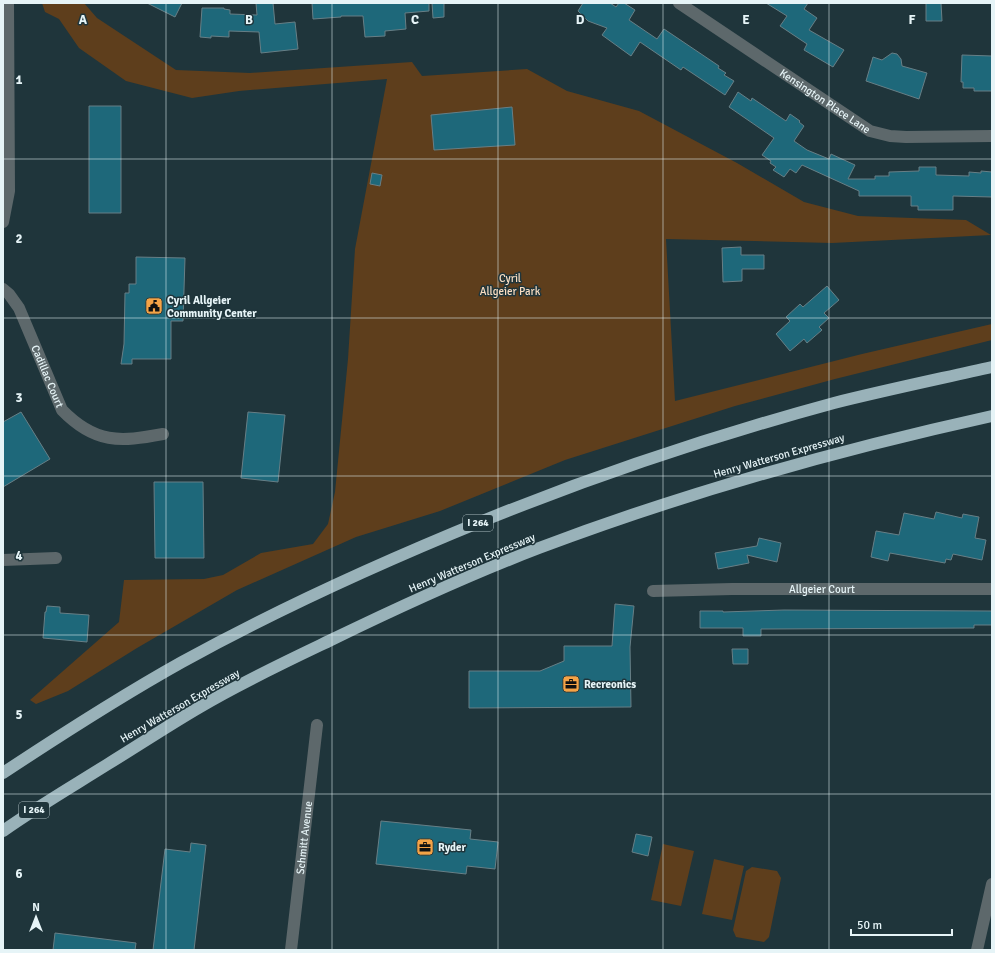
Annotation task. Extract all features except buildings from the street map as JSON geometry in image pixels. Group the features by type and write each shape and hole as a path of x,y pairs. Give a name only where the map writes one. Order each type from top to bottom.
{"highway":[{"name":"I 264","path":"3,773 76,725 182,662 335,584 419,547 586,481 748,428 835,403 992,367"},
{"name":"Henry Watterson Expressway","path":"3,831 66,790 202,706 290,660 436,591 539,548 709,490 858,447 992,416"}],"street":[{"path":"3,222 9,191 8,3"},
{"name":"Kensington Place Lane","path":"679,3 870,131 890,136 906,137 992,136"},
{"name":"Cadillac Court","path":"3,289 9,294 19,308 62,410 72,421 92,433 102,437 119,440 163,434"},
{"path":"3,560 56,558"},
{"name":"Allgeier Court","path":"653,591 732,589 992,589"},
{"name":"Schmitt Avenue","path":"291,950 317,725"},
{"path":"977,950 992,884"}],"green space":[{"name":"Cyril Allgeier Park","path":"42,3 84,3 97,18 176,70 250,73 412,62 422,76 527,69 567,91 639,111 737,163 804,202 858,216 966,220 991,235 832,243 666,239 675,401 862,354 992,324 992,340 835,379 735,406 565,460 440,511 356,537 237,590 137,648 68,691 36,704 30,700 119,622 124,580 204,579 223,575 261,553 313,544 328,524 335,492 348,359 355,249 387,79 239,91 192,98 126,81 79,48 59,19 45,12"},
{"path":"663,844 694,851 681,906 651,900"},
{"path":"714,859 744,866 732,920 702,914"},
{"path":"752,867 777,871 781,878 769,937 764,942 736,937 733,930 746,871"}],"place":[{"name":"Cyril Allgeier Community Center","path":"154,306"},
{"name":"Recreonics","path":"571,684"},
{"name":"Ryder","path":"425,847"}]}
